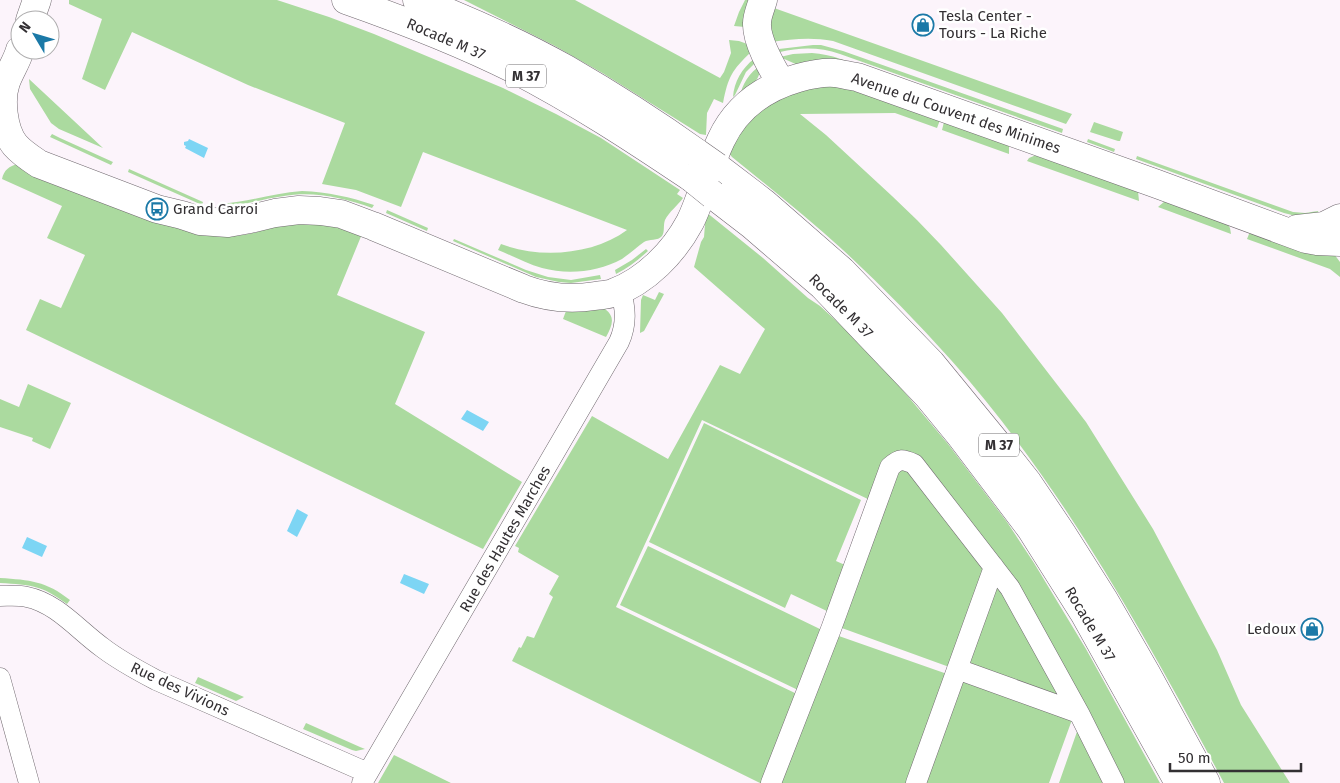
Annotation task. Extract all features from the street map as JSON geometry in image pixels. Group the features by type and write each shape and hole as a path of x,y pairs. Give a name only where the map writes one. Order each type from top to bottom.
{"main road":[{"name":"Rocade M 37","path":"346,0 423,28 513,69 554,90 638,141 702,166 764,203 842,271 931,363 1028,483 1104,600 1206,783"},
{"name":"Rocade M 37","path":"417,0 470,22 564,68 651,120 702,166 713,195 823,286 928,396 1032,529 1084,612 1179,783"},
{"path":"763,0 757,21 758,35 781,83"},
{"path":"15,146 9,136 6,125 2,96 16,60"},
{"name":"Avenue du Couvent des Minimes","path":"15,146 39,164 158,209 200,220 228,223 288,211 310,210 331,212 358,220 534,293 569,299 606,295 620,290 660,262 678,242 690,220 720,143 733,120 753,99 781,83 809,75 834,73 857,77 1306,239 1340,242"},
{"name":"Avenue du Couvent des Minimes","path":"1278,228 1293,230 1316,228 1340,218"}],"street":[{"name":"Rue des Hautes Marches","path":"365,778 620,342 626,314 620,290"},
{"path":"772,783 890,467 903,459 914,464 1010,588 1079,713 1114,783"},
{"path":"916,783 994,567"},
{"name":"Rue des Vivions","path":"0,596 28,597 44,604 59,612 125,664 365,778"},
{"path":"957,669 1079,713"},
{"path":"0,678 29,783"}],"green space":[{"path":"69,0 277,0 374,34 503,88 601,138 680,190 677,194 683,198 665,220 662,236 658,239 644,242 622,259 603,267 572,272 536,266 498,250 501,244 532,252 566,252 598,245 627,230 423,152 401,207 356,190 322,184 345,123 248,85 132,32 105,90 82,79 102,19 69,4"},
{"path":"464,0 575,0 720,78 731,53 729,40 750,45 751,52 732,74 723,103 714,99 707,113 706,135 700,134 555,46"},
{"path":"745,0 751,0 745,27 734,26 739,12"},
{"path":"774,8 1072,114 1066,124 833,41 802,39 771,42 770,21"},
{"path":"821,45 843,51 1063,129 1062,133 833,52 795,49 780,52 779,49"},
{"path":"812,53 833,57 867,68 800,66 780,57"},
{"path":"754,59 756,62 746,72 733,97 739,76"},
{"path":"761,65 757,80 740,98 742,88 747,79"},
{"path":"29,79 103,148 59,129 51,123 30,89"},
{"path":"830,85 872,95 940,120 937,128 895,113 800,114 826,135 892,196 941,245 1002,313 1086,422 1153,529 1217,650 1241,705 1290,783 1224,783 1164,672 1100,563 1030,458 992,408 951,360 871,277 830,238 727,151 746,123 768,103 800,90"},
{"path":"944,122 1009,145 1009,154 942,130"},
{"path":"1094,122 1123,132 1120,141 1090,132"},
{"path":"52,134 113,162 111,165 50,137"},
{"path":"1088,139 1115,149 1114,152 1087,142"},
{"path":"1036,155 1138,191 1139,201 1027,161"},
{"path":"1137,156 1293,212 1318,211 1319,214 1300,217 1284,213 1136,159"},
{"path":"18,164 196,233 234,236 288,224 315,223 362,234 337,295 425,332 395,404 522,482 483,549 26,330 40,299 61,308 85,255 47,238 62,206 2,179 7,169"},
{"path":"129,169 203,202 202,205 128,172"},
{"path":"302,191 339,195 374,205 372,208 340,198 306,194 219,207 220,204"},
{"path":"1165,201 1227,223 1231,234 1158,207"},
{"path":"387,210 428,228 427,231 386,213"},
{"path":"706,212 843,327 896,382 948,444 1007,522 1034,563 1086,649 1160,783 1122,783 1011,585 893,455 890,454 872,501 702,420 616,607 797,694 764,783 760,783 512,661 527,636 534,638 553,597 549,594 559,576 518,552 519,548 515,546 592,416 668,459 720,365 740,374 765,329 694,267 704,237"},
{"path":"1252,232 1334,254 1340,262 1340,277 1330,269 1247,239"},
{"path":"454,239 526,270 548,277 571,280 600,275 601,279 571,283 536,277 453,241"},
{"path":"646,249 648,251 640,258 616,274 615,270"},
{"path":"659,292 664,294 644,331 640,333 641,300 643,295 655,300"},
{"path":"605,309 612,318 606,337 563,319 566,311"},
{"path":"28,384 71,403 50,449 32,441 33,438 0,427 0,399 19,407"},
{"path":"704,423 861,500 836,561 845,565 829,612 791,594 785,608 649,542"},
{"path":"907,467 987,569 952,668 839,627 897,477 900,470"},
{"path":"648,546 822,630 798,690 620,605"},
{"path":"0,578 45,585 70,600 67,604 36,587 0,583"},
{"path":"997,581 1058,695 973,667 969,660"},
{"path":"836,635 950,675 911,783 779,783"},
{"path":"198,677 244,697 236,701 195,683"},
{"path":"969,679 1073,717 1049,783 926,783 961,683"},
{"path":"306,723 365,749 352,750 303,729"},
{"path":"1079,726 1108,783 1059,783"},
{"path":"394,755 451,783 378,783"}],"water":[{"path":"189,139 208,148 204,158 185,148 184,142"},
{"path":"467,410 489,422 483,431 461,419"},
{"path":"297,509 308,515 297,537 287,531"},
{"path":"27,537 47,546 42,557 22,548"},
{"path":"404,574 429,584 424,594 400,583"}],"place":[{"name":"Tesla Center - Tours - La Riche","path":"923,25"},
{"name":"Grand Carroi","path":"157,209"},
{"name":"Ledoux","path":"1312,629"}]}
